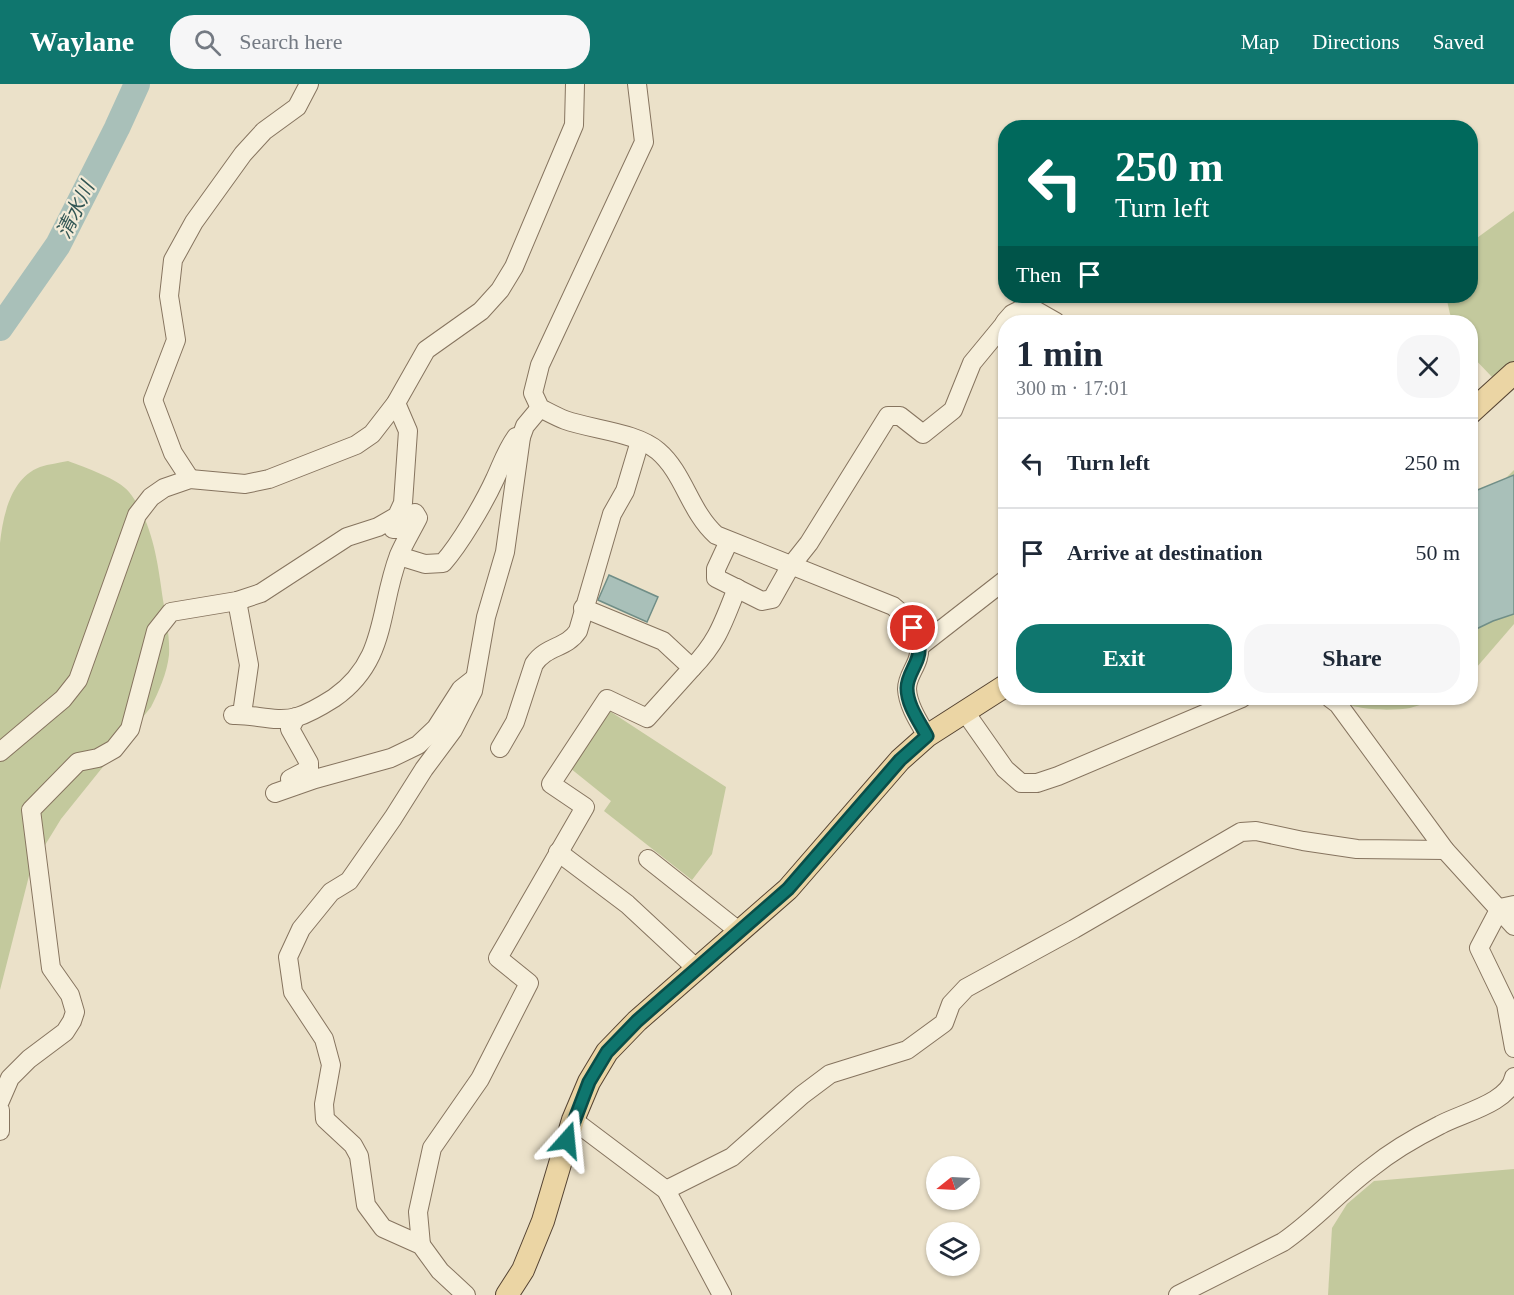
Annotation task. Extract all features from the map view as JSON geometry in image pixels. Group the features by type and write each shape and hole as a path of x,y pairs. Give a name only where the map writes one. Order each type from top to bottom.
{"main road":[{"path":"1478,406 1514,373"},
{"path":"507,1295 523,1270 543,1221 573,1120 589,1082 607,1052 637,1021 788,889 900,760 927,736 998,691"}],"street":[{"path":"190,479 172,453 153,400 176,340 169,296 173,260 194,222 243,154 264,131 297,107 309,84"},
{"path":"0,752 63,699 78,680 137,514 151,497 164,488 190,479 246,484 268,479 364,440 372,434 396,404 426,350 481,311 500,290 514,267 574,125 575,84"},
{"path":"637,84 644,142 540,365 533,393 540,408 566,420 640,441 657,450 670,465 706,526 716,535 790,567 893,606 905,616 913,628 919,647 918,658 907,688 910,706 927,736"},
{"path":"1011,315 1029,306 1044,315"},
{"path":"729,541 715,574 719,581 762,601 772,599 790,567 808,543 888,417 900,416 923,434 953,410 972,363 998,331"},
{"path":"0,1101 10,1078 29,1059 65,1032 75,1012 70,995 51,968 31,810 78,762 98,758 114,749 130,729 156,631 171,612 237,601 261,592 347,537 378,527 397,516 403,502 408,431 396,404"},
{"path":"422,1245 383,1228 366,1205 359,1156 353,1145 325,1119 324,1104 331,1065 324,1039 293,992 288,957 301,929 331,892 349,881 453,730 473,691 486,617 506,552 520,437 525,426 540,408"},
{"path":"399,556 425,564 443,563 453,552 494,480 506,451 516,437 520,437"},
{"path":"500,748 515,722 534,664 547,650 572,640 578,631 612,514 625,491 640,441"},
{"path":"237,601 249,665 237,714 274,719 296,717 325,704 351,686 367,665 378,635 399,556 418,518 415,513 397,529 379,530 378,527"},
{"path":"919,647 998,585"},
{"path":"466,1295 440,1271 422,1245 418,1212 432,1149 480,1079 529,983 498,958 585,807 551,784 607,699 648,718 707,652 719,633 737,588"},
{"path":"583,608 663,641 692,668"},
{"path":"296,717 290,729 309,763 309,769 287,781 281,791 391,758 418,745 436,728 461,689 476,677"},
{"path":"965,712 1005,769 1021,783 1037,783 1226,705"},
{"path":"1339,705 1445,850 1507,906 1514,926"},
{"path":"666,1190 732,1157 802,1095 830,1074 907,1050 944,1023 951,1004 966,988 1074,929 1241,832 1256,831 1357,849 1445,850"},
{"path":"558,852 627,903 697,969"},
{"path":"648,859 740,932"},
{"path":"1507,906 1479,948 1506,1004 1514,1048"},
{"path":"1178,1295 1283,1242 1370,1168 1411,1140 1455,1117 1497,1100 1513,1085 1514,1077"},
{"path":"0,1110 0,1131"},
{"path":"573,1120 666,1190 722,1295"}],"green space":[{"path":"1514,211 1514,373 1492,377 1478,362 1478,315 1450,315 1448,303 1478,303 1478,237"},
{"path":"68,461 101,474 124,487 144,516 156,558 168,628 169,655 162,682 151,707 61,819 31,868 0,990 1,532 10,499 22,480 30,472 40,467"},
{"path":"1514,470 1514,624 1478,666 1478,506"},
{"path":"1351,705 1420,705 1393,710"},
{"path":"608,710 726,787 712,854 692,880 604,811 611,801 570,768"},
{"path":"1514,1169 1514,1295 1328,1295 1332,1228 1347,1204 1374,1181"}],"water":[{"path":"1514,475 1514,614 1478,628 1478,490"},
{"path":"609,575 658,597 647,622 598,600"}],"waterway":[{"name":"清水川","path":"0,328 58,245 137,84"}],"route":[{"path":"567,1140 589,1082 607,1052 637,1021 788,889 900,760 927,736 910,706 907,688 918,658 919,647 913,628"}]}
